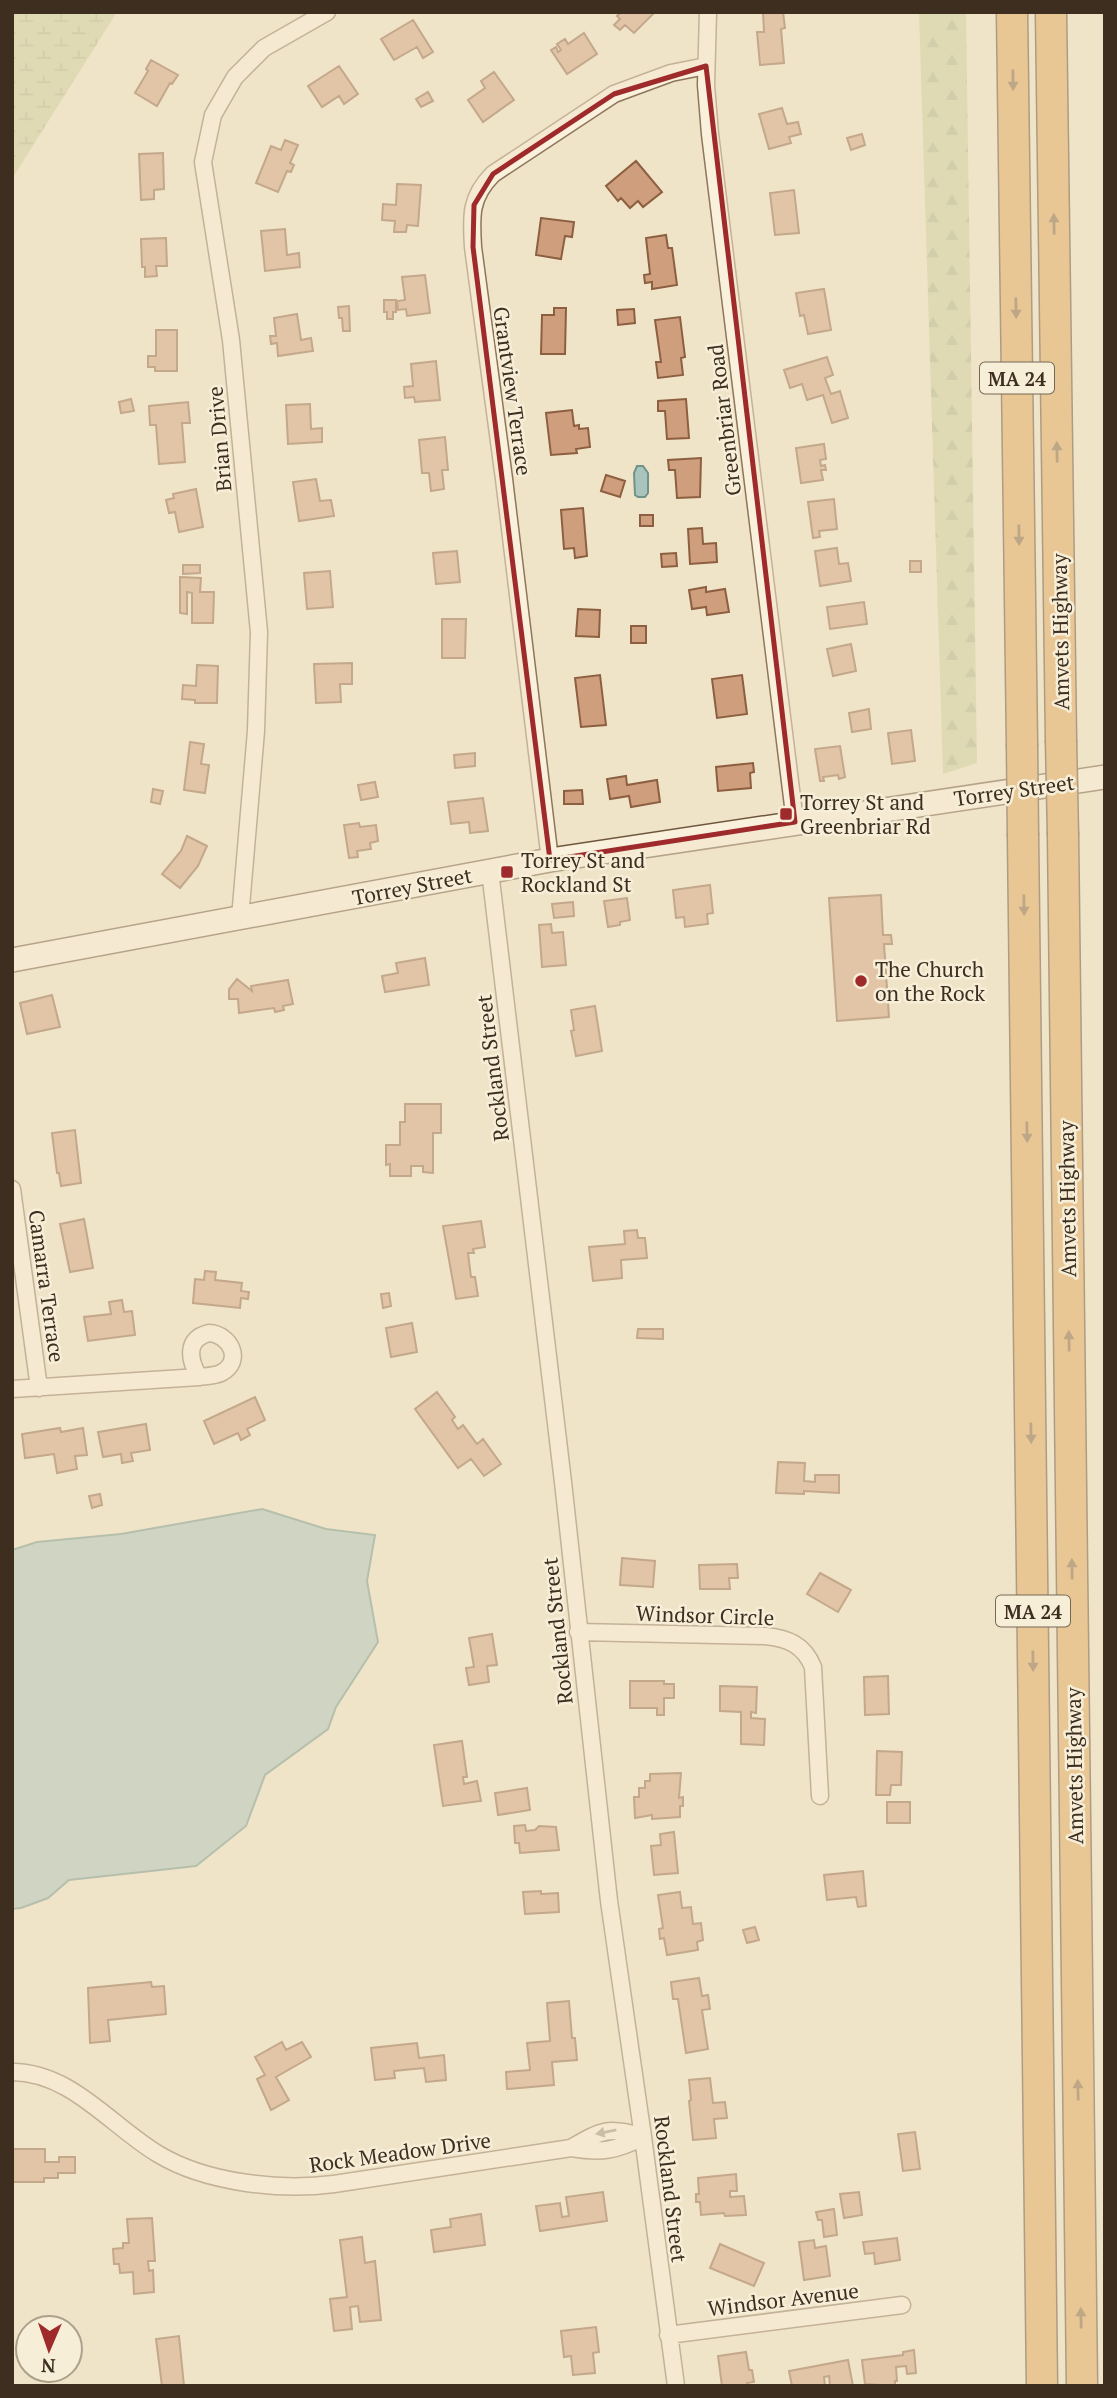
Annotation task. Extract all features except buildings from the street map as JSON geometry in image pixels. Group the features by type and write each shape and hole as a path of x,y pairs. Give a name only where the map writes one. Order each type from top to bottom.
{"highway":[{"name":"Amvets Highway","path":"1012,12 1042,2386"},
{"name":"Amvets Highway","path":"1051,12 1082,2386"}],"main road":[{"name":"Torrey Street","path":"12,961 550,860 1105,777"}],"street":[{"name":"Brian Drive","path":"240,918 256,731 259,632 230,340 203,162 213,115 235,77 264,48 327,12"},
{"name":"Greenbriar Road","path":"708,12 706,66 710,134 795,822"},
{"name":"Grantview Terrace","path":"550,860 471,216 481,185 493,174 614,94 671,73 706,66"},
{"name":"Rockland Street","path":"490,871 609,1901 676,2386"},
{"name":"Camarra Terrace","path":"12,1189 39,1388"},
{"path":"12,1389 198,1377"},
{"name":"Windsor Circle","path":"578,1632 765,1636 786,1639 798,1646 811,1661 815,1675 820,1796"},
{"name":"Rock Meadow Drive","path":"12,2072 35,2074 58,2082 152,2150 187,2168 215,2176 275,2185 296,2187 334,2184 571,2148 597,2152 619,2149 643,2137"},
{"name":"Windsor Avenue","path":"668,2335 902,2305"}],"highlighted area":[{"path":"706,66 795,822 550,860 473,247 474,205 493,174 614,94"}],"green space":[{"path":"12,12 117,12 12,179"},
{"path":"919,12 966,12 977,763 943,774"}],"water":[{"path":"637,466 643,466 648,473 648,493 645,497 635,495 634,473"},
{"path":"262,1509 326,1529 375,1535 367,1581 378,1642 336,1707 328,1729 265,1775 246,1826 196,1866 69,1880 48,1898 12,1909 12,1550 37,1542 121,1534"}],"place":[{"name":"Torrey St and Greenbriar Rd","path":"786,814"},
{"name":"Torrey St and Rockland St","path":"507,872"},
{"name":"The Church on the Rock","path":"861,981"}]}
